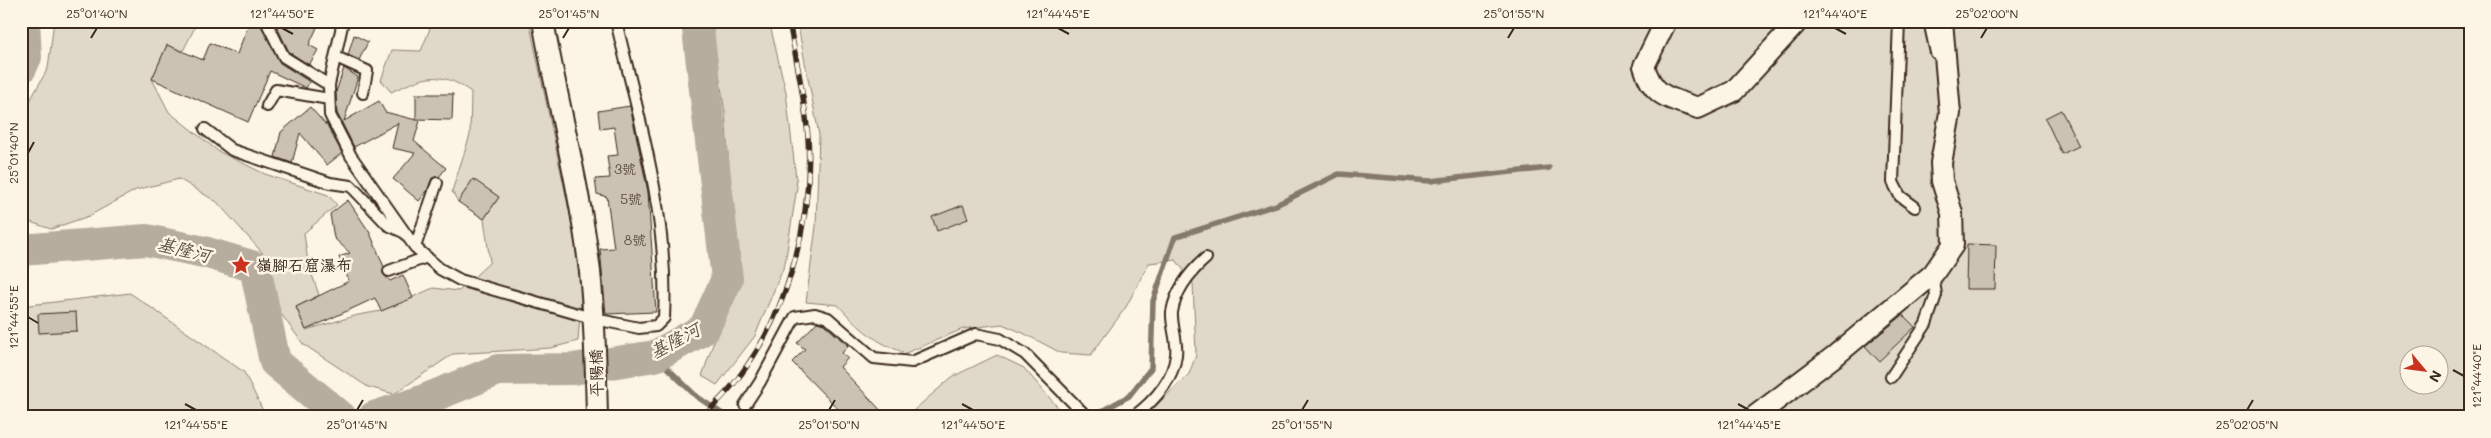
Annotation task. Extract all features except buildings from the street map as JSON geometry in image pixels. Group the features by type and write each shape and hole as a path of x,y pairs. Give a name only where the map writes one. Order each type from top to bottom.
{"street":[{"name":"平陽橋","path":"543,21 574,172 590,270 595,324 597,417"},
{"path":"1666,21 1644,66 1649,83 1664,96 1698,108 1734,90 1798,21"},
{"path":"1754,417 1836,355 1933,274 1953,245 1952,213 1942,181 1941,163 1950,113 1942,21"}],"lane":[{"path":"266,21 284,57 329,84"},
{"path":"343,21 329,84 330,115 351,156 415,247 440,269 460,280 595,324 639,328 656,326 664,318 666,284 658,216 645,138 616,21"},
{"path":"1899,21 1893,182 1900,196 1915,207"},
{"path":"1929,21 1940,73 1947,80"},
{"path":"336,56 367,71 363,93"},
{"path":"267,106 276,90 329,99"},
{"path":"205,129 232,150 330,183 351,186 388,225 405,233"},
{"path":"415,247 437,183"},
{"path":"389,271 426,257"},
{"path":"1133,417 1145,408 1168,380 1176,354 1172,312 1187,275 1206,258"},
{"path":"1891,377 1926,324 1936,295 1933,274"},
{"path":"745,406 760,382 794,317 815,314 828,318 874,358 912,362 976,334 1000,339 1025,354 1087,417"}],"shaded area":[{"path":"54,21 198,21 183,51 167,45 152,79 169,112 218,151 265,174 328,195 337,205 304,233 308,263 319,295 296,307 306,330 358,315 381,311 433,288 459,291 490,262 484,219 499,197 473,180 458,202 452,191 470,135 471,92 450,80 431,78 413,82 391,92 381,80 392,50 421,51 433,21 529,21 583,276 578,341 551,348 453,354 394,394 368,387 303,344 276,307 266,257 217,202 179,179 136,190 89,216 51,229 21,219 21,117 48,68"},
{"path":"711,21 769,21 786,92 797,187 785,264 755,336 717,385 702,376 737,274 725,113"},
{"path":"797,21 2470,21 2470,417 1144,417 1189,374 1196,355 1193,283 1176,260 1149,263 1126,307 1091,355 1061,353 1002,324 963,329 906,353 877,340 838,305 806,302 816,226 819,135"},
{"path":"130,293 244,372 266,417 21,417 21,306"},
{"path":"997,355 1024,368 1066,417 906,417 952,377"}],"waterway":[{"path":"21,68 26,57 24,21"},
{"name":"基隆河","path":"374,417 414,404 498,370 573,369 655,356 704,329 727,279 697,21"},
{"path":"1102,411 1129,396 1151,368 1153,301 1175,237 1276,205 1339,174 1430,181 1549,168"},
{"name":"基隆河","path":"21,250 146,240 204,252 255,267 275,362 341,417"},
{"path":"655,356 696,396 727,417"}],"railway":[{"path":"703,417 739,377 757,351 772,323 784,294 802,232 809,168 808,137 803,93 789,21"}],"place":[{"name":"嶺腳石窟瀑布","path":"241,265"}]}
